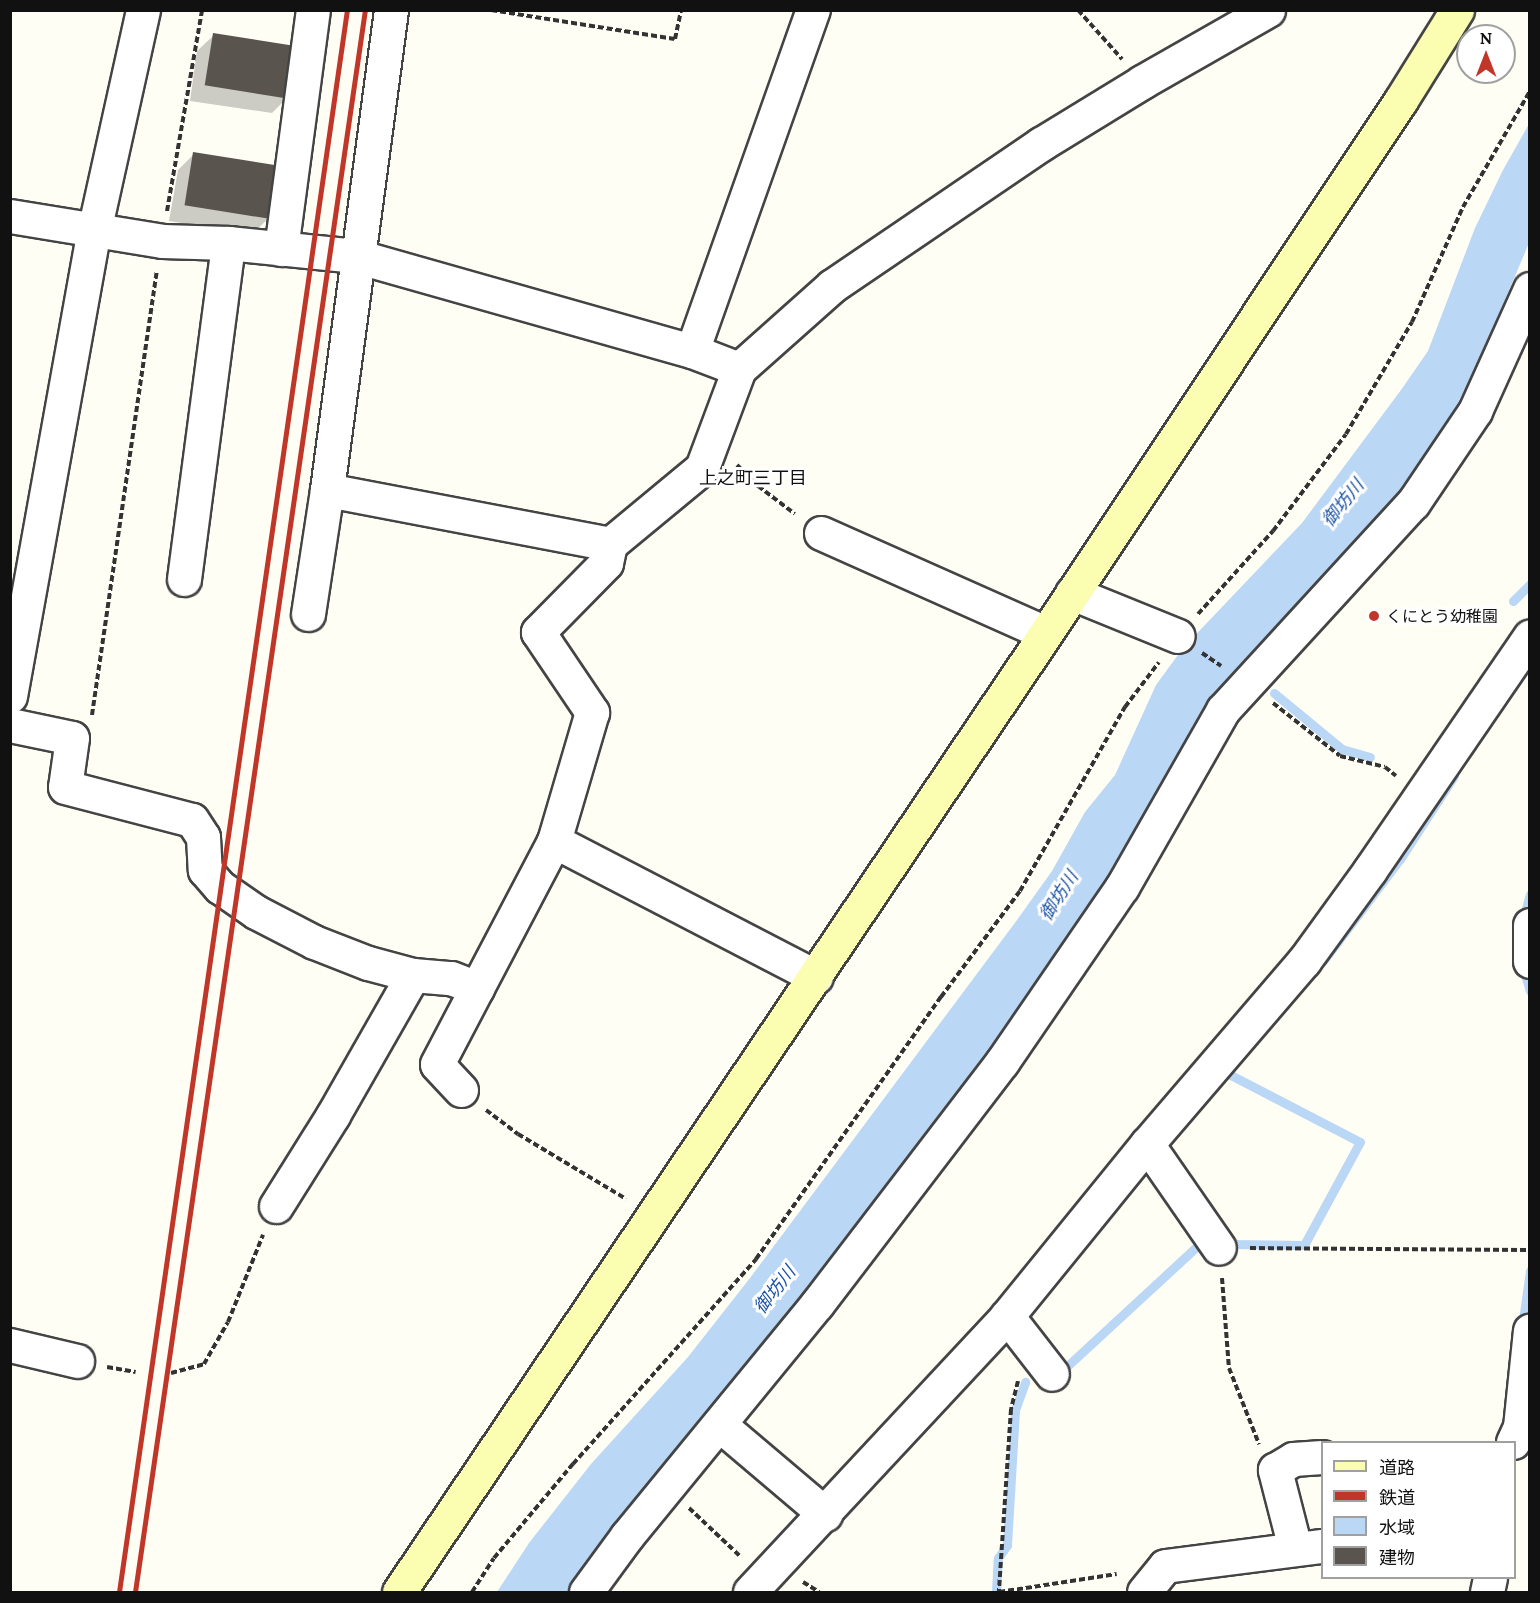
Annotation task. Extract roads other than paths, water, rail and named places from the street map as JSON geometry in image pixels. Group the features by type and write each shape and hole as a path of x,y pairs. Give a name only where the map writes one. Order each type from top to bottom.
{"street":[{"path":"10,696 94,231 143,10"},
{"path":"281,249 314,10"},
{"path":"308,614 327,490 390,10"},
{"path":"692,351 813,10"},
{"path":"399,1593 1046,633 1401,100 1457,10"},
{"path":"461,1090 437,1064 554,841 592,712 538,632 606,563 610,544 702,468 739,369 832,286 1041,144 1254,14"},
{"path":"10,216 162,241 228,243 356,256 692,351 739,369"},
{"path":"184,579 228,243"},
{"path":"586,1593 667,1487 817,1304 1002,1062 1122,887 1223,710 1236,676 1413,503 1475,411 1530,289"},
{"path":"327,490 610,544"},
{"path":"821,533 1046,633"},
{"path":"1072,594 1187,643"},
{"path":"756,1585 825,1514 1007,1317 1148,1144 1304,961 1530,636"},
{"path":"10,725 72,738 65,787 192,820 203,837 205,870 220,887 256,912 314,942 368,963 413,975 451,978 477,988"},
{"path":"554,841 816,977"},
{"path":"1530,925 1530,962"},
{"path":"276,1206 333,1115 413,975"},
{"path":"1148,1144 1219,1248"},
{"path":"1007,1317 1046,1366"},
{"path":"1513,1441 1520,1427 1530,1330"},
{"path":"10,1345 77,1361"},
{"path":"720,1425 825,1514"},
{"path":"1144,1593 1165,1566 1309,1547 1275,1470 1293,1459 1321,1457"}],"water":[{"name":"御坊川","path":"1529,124 1529,243 1476,368 1451,416 1420,463 1347,559 1077,944 571,1592 497,1592 529,1543 591,1464 688,1357 750,1278 1017,920 1052,871 1085,812 1115,775 1156,685 1183,648 1302,523 1401,390 1428,351 1475,228 1503,170"}],"waterway":[{"path":"1513,601 1530,584"},
{"path":"1274,693 1342,749 1370,757"},
{"path":"1323,961 1400,859 1454,776"},
{"path":"1522,922 1530,894"},
{"path":"1522,965 1530,991"},
{"path":"1227,1244 1304,1245 1360,1142 1227,1073 1232,1067"},
{"path":"1064,1369 1196,1247"},
{"path":"1522,1327 1530,1271"},
{"path":"996,1592 998,1558 1007,1545 1015,1410 1025,1382"}],"railway":[{"path":"119,1592 347,10"},
{"path":"135,1592 365,10"}],"place":[{"name":"くにとう幼稚園","path":"1374,616"}],"district":[{"name":"上之町三丁目","path":"753,478"}]}
